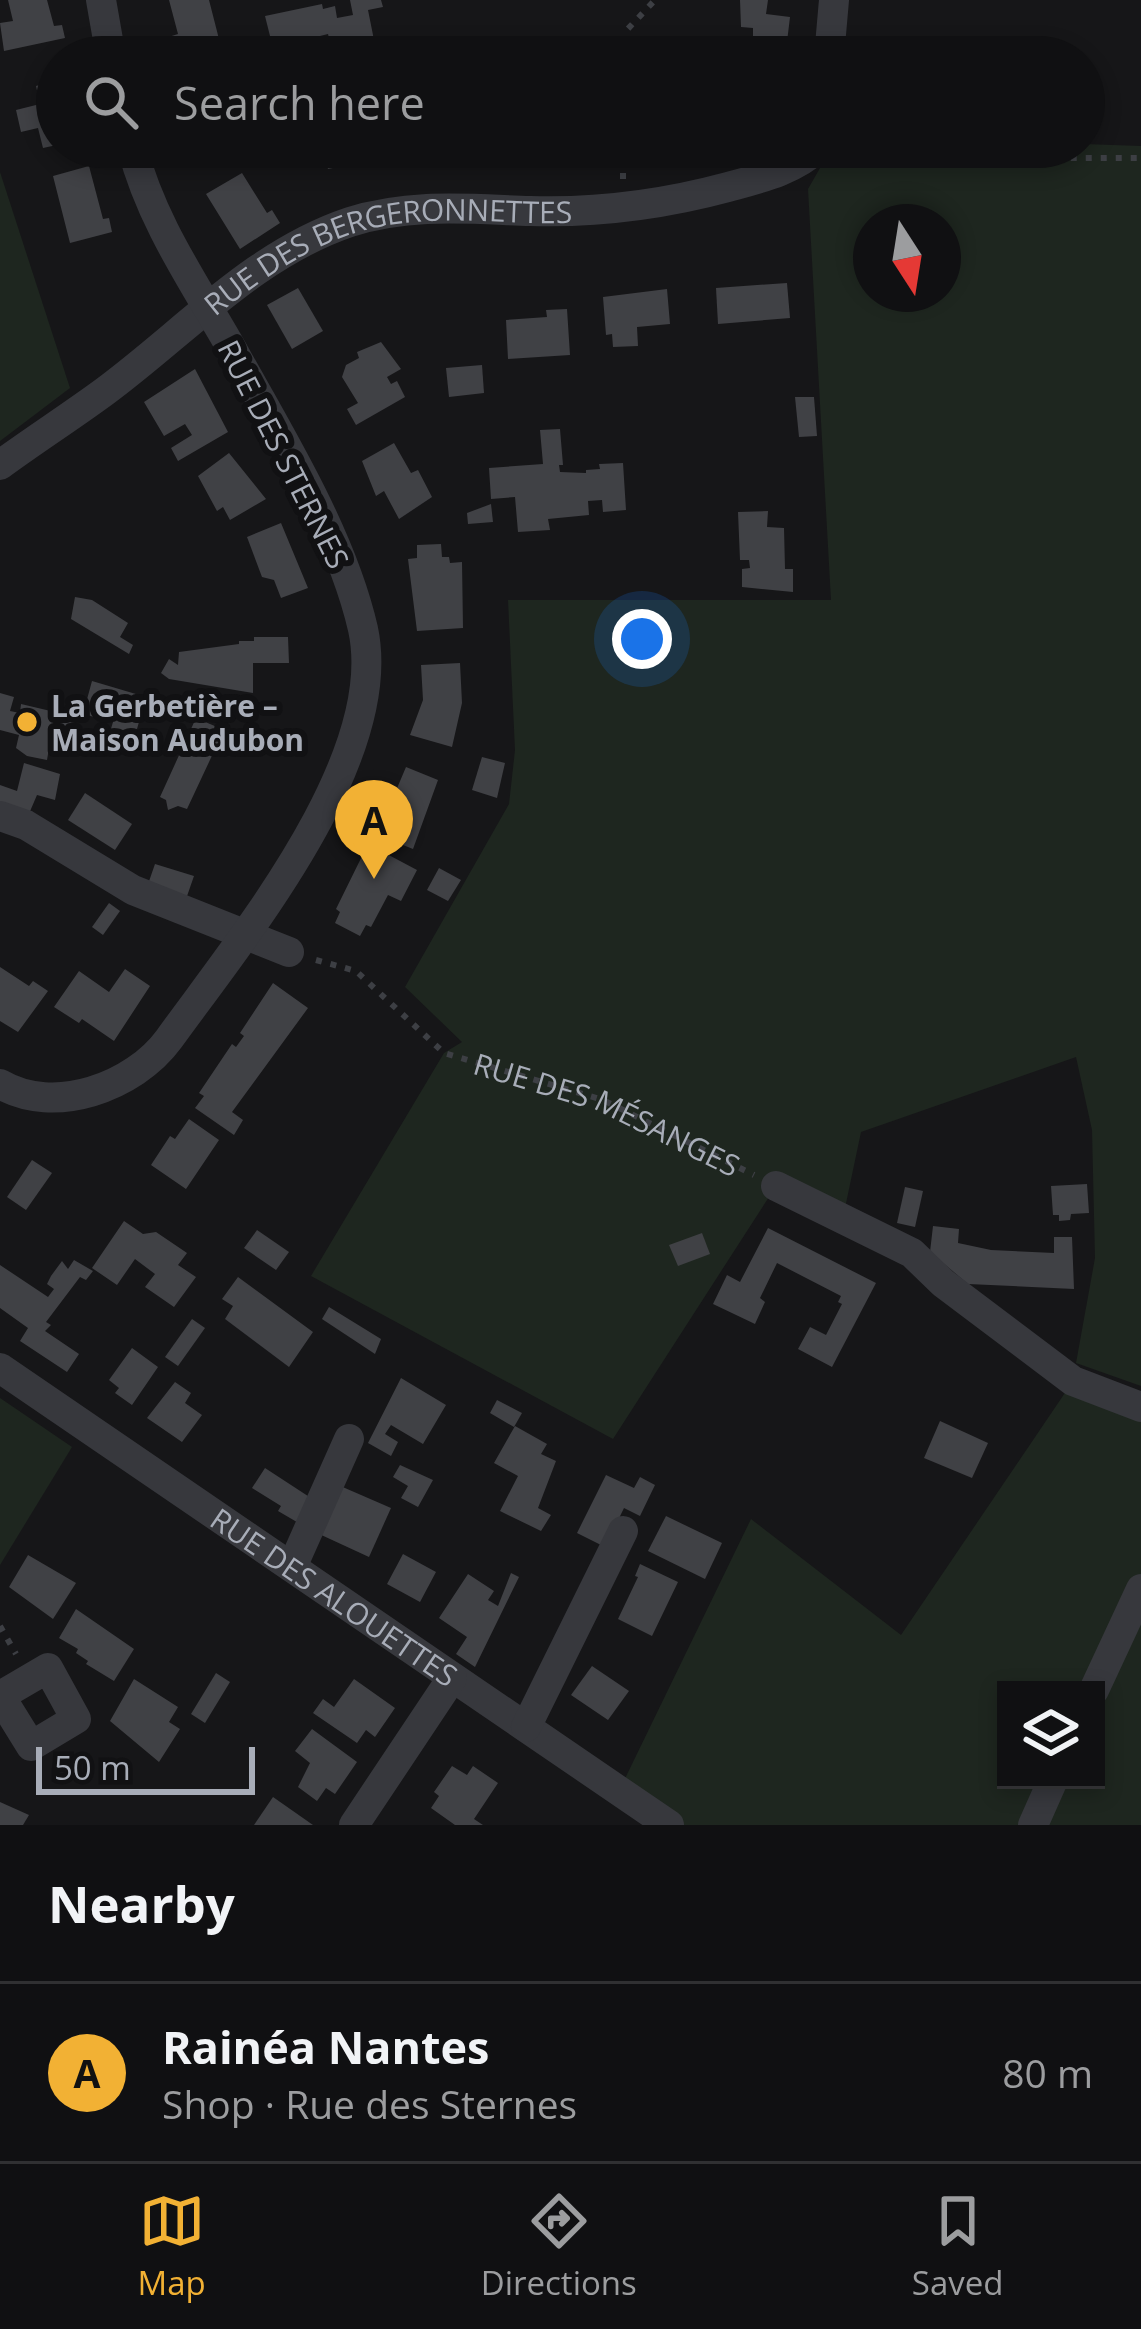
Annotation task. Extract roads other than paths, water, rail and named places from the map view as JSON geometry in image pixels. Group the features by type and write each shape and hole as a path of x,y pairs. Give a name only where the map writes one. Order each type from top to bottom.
{"street":[{"path":"101,0 107,36"},
{"path":"831,36 834,0"},
{"name":"RUE DES STERNES","path":"0,1084 18,1095 68,1098 111,1083 155,1058 244,935 309,833 340,773 361,709 366,668 363,631 341,562 266,408 167,240 137,168"},
{"name":"RUE DES BERGERONNETTES","path":"0,465 104,392 283,252 370,216 435,207 570,211 670,202 789,168"},
{"path":"0,816 26,825 133,890 290,952"},
{"name":"RUE DES MÉSANGES","path":"776,1186 912,1253 1073,1382 1141,1407"},
{"name":"RUE DES ALOUETTES","path":"0,1368 669,1825"},
{"path":"292,1567 349,1439"},
{"path":"526,1727 623,1531"},
{"path":"1098,1681 1141,1588"},
{"path":"354,1825 452,1678"},
{"path":"1033,1825 1049,1789"}],"place":[{"name":"La Gerbetière – Maison Audubon","path":"27,722"},
{"name":"Rainéa Nantes","path":"374,879"}]}
